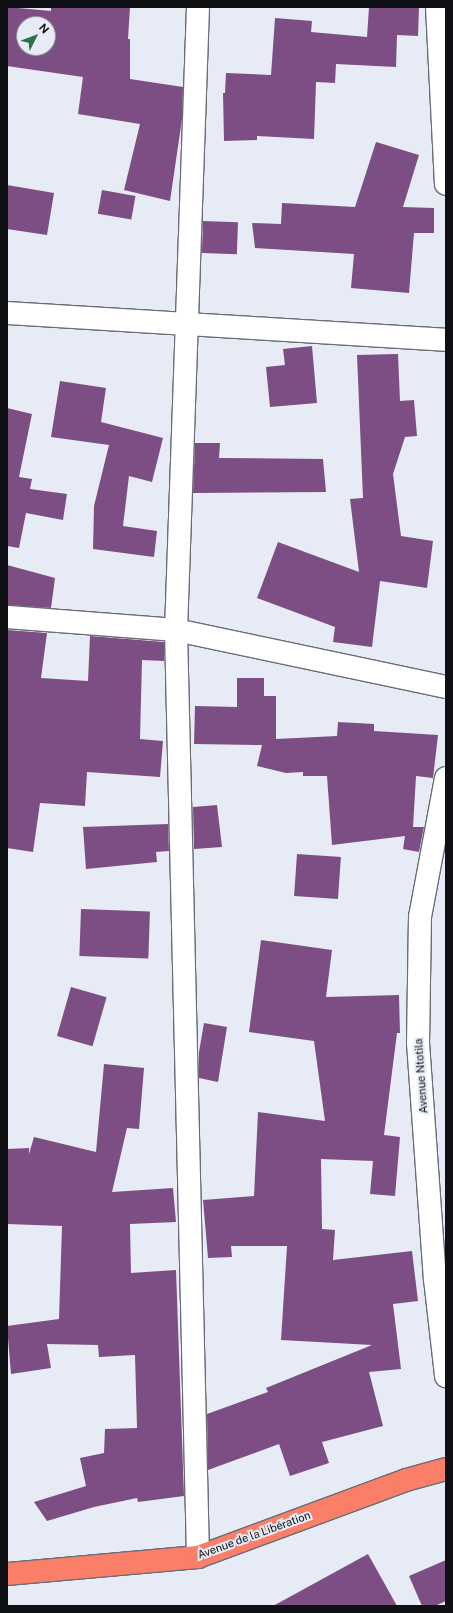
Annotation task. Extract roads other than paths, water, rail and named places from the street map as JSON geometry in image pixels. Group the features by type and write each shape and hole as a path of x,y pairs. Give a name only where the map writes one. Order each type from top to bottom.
{"highway":[{"name":"Avenue de la Libération","path":"7,1574 198,1557 406,1480 446,1469"}],"street":[{"path":"198,7 176,630 198,1557"},
{"path":"437,7 446,184"},
{"path":"7,313 446,340"},
{"path":"7,617 176,630 446,687"},
{"name":"Avenue Ntotila","path":"446,778 420,917 418,1043 435,1279 446,1376"}]}
